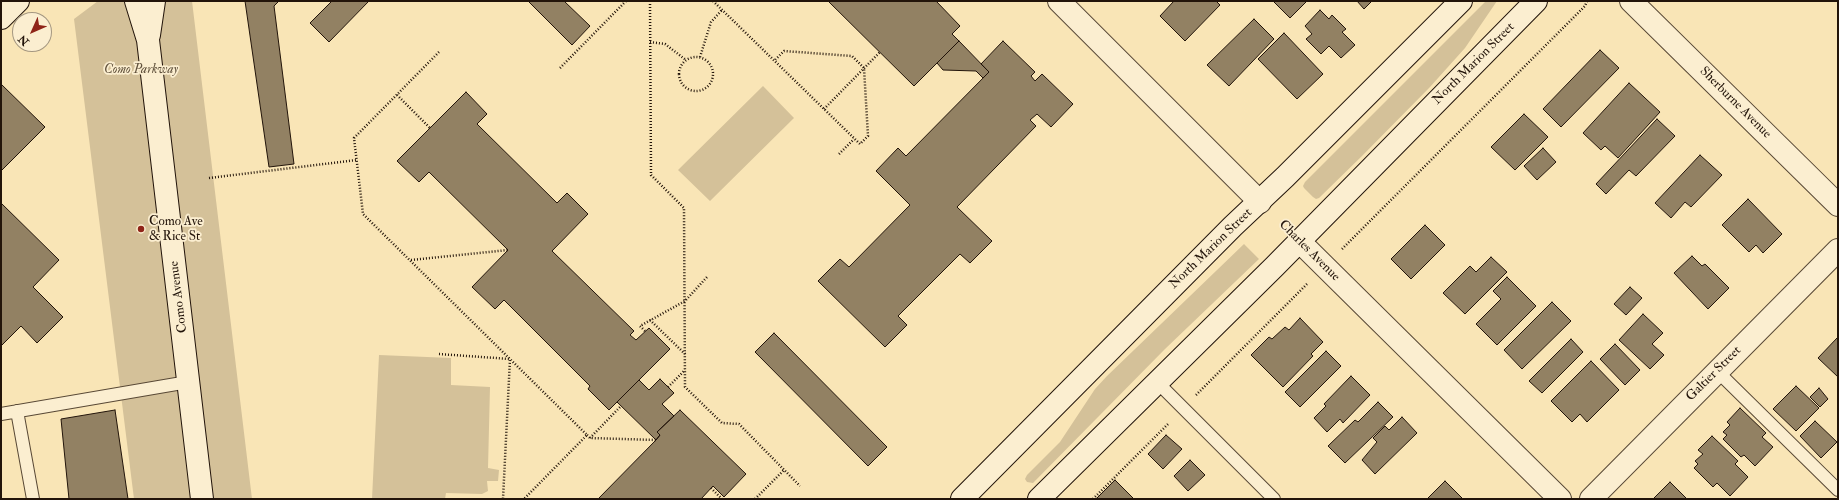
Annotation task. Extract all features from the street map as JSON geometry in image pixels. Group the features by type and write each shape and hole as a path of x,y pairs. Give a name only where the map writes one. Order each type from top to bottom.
{"main road":[{"path":"1,18 18,1"},
{"name":"Como Avenue","path":"136,1 148,40 202,499"},
{"path":"148,40 154,1"},
{"path":"1059,1 1260,202"},
{"name":"North Marion Street","path":"970,496 1233,226 1260,202 1461,1"},
{"name":"North Marion Street","path":"1039,499 1300,241 1536,1"},
{"name":"Sherburne Avenue","path":"1631,1 1838,205"},
{"name":"Charles Avenue","path":"1300,241 1560,499"},
{"name":"Galtier Street","path":"1591,499 1838,250"}],"lane":[{"path":"1717,371 1838,490"},
{"path":"1,414 188,382"},
{"path":"1158,383 1274,499"},
{"path":"17,411 33,499"}],"path":[{"path":"560,68 626,1"},
{"path":"650,1 652,175 684,208 685,387 722,423 739,424 800,486"},
{"path":"713,1 774,61 824,109 854,139 860,144 868,136 864,68 852,56 784,51 774,61"},
{"path":"700,57 711,22 722,10"},
{"path":"650,42 665,44 686,60"},
{"path":"439,52 354,138 363,214 590,438 656,440"},
{"path":"824,109 880,52"},
{"path":"691,57 700,57 707,61 713,73 711,82 701,90 693,91 686,88 679,79 679,71 682,64 686,60 691,57"},
{"path":"396,95 430,128"},
{"path":"839,154 854,139"},
{"path":"209,178 357,160"},
{"path":"410,260 508,250"},
{"path":"645,331 640,326 685,300 707,277"},
{"path":"650,320 685,354"},
{"path":"439,354 510,359"},
{"path":"503,499 510,359"},
{"path":"668,387 685,370"},
{"path":"590,438 621,406"},
{"path":"524,499 587,435"},
{"path":"755,499 784,470"},
{"path":"711,488 722,499"}],"green space":[{"name":"Como Parkway","path":"98,1 192,1 252,499 134,499 74,19"},
{"path":"1486,1 1497,1 1465,48 1430,87 1362,156 1319,198 1316,199 1313,197 1304,188 1303,186 1305,182"},
{"path":"763,86 794,118 710,201 678,170"},
{"path":"1244,244 1259,259 1165,349 1033,483 1027,482 1025,479 1027,475 1060,442 1095,389"},
{"path":"379,355 451,358 451,385 490,387 488,468 499,470 498,481 487,481 488,491 482,494 446,493 445,499 372,499"}],"building":[{"path":"245,1 279,1 274,6 294,164 269,167"},
{"path":"332,1 369,1 329,42 310,23"},
{"path":"528,1 564,1 590,26 572,45"},
{"path":"828,1 936,1 960,26 952,34 959,41 914,86"},
{"path":"1174,1 1216,1 1220,5 1185,41 1160,16"},
{"path":"1273,1 1307,1 1290,18"},
{"path":"1357,1 1372,1 1364,9"},
{"path":"1320,10 1329,19 1332,15 1346,29 1342,32 1355,45 1341,58 1329,46 1321,54 1306,39 1312,34 1305,26"},
{"path":"1254,19 1274,39 1229,86 1207,65"},
{"path":"1284,33 1323,74 1297,99 1258,59"},
{"path":"959,41 989,72 983,78 976,71 943,70 937,63"},
{"path":"1003,41 1035,72 1031,76 1035,81 1042,74 1073,104 1051,127 1037,114 1030,120 1036,126 957,207 992,241 970,263 960,254 898,316 907,325 885,347 818,281 840,259 849,267 910,205 876,171 898,148 906,156 989,72 981,64"},
{"path":"1600,50 1619,68 1561,127 1543,109"},
{"path":"1629,83 1660,112 1618,158 1605,146 1601,150 1583,133"},
{"path":"1,84 45,127 1,171"},
{"path":"466,92 487,114 477,124 557,203 567,193 588,214 552,251 634,331 630,335 636,340 649,328 670,349 609,410 588,389 590,386 504,300 495,309 472,287 508,250 429,172 419,182 397,161"},
{"path":"1524,114 1548,137 1515,170 1491,147"},
{"path":"1657,119 1675,136 1636,176 1629,170 1606,194 1596,184"},
{"path":"1543,148 1556,162 1537,180 1524,166"},
{"path":"1700,155 1722,175 1691,207 1685,202 1671,218 1655,203"},
{"path":"1748,199 1782,234 1763,253 1756,245 1749,252 1722,225"},
{"path":"1,203 59,260 33,287 63,317 37,343 21,326 1,346"},
{"path":"1425,225 1445,245 1411,279 1391,259"},
{"path":"1692,256 1702,266 1705,264 1729,288 1708,309 1674,273"},
{"path":"1491,257 1507,272 1465,314 1443,293 1470,266 1476,272"},
{"path":"1507,277 1536,306 1497,345 1476,324 1501,299 1493,291"},
{"path":"1630,287 1642,298 1626,315 1614,304"},
{"path":"1552,302 1571,321 1522,369 1504,350"},
{"path":"1643,314 1663,333 1652,344 1664,355 1650,369 1619,340"},
{"path":"1300,318 1323,342 1311,354 1313,356 1283,387 1251,355 1269,337 1272,339 1285,327 1289,330"},
{"path":"774,333 887,447 868,466 755,352"},
{"path":"1838,337 1838,377 1818,358"},
{"path":"1571,339 1583,352 1542,393 1529,381"},
{"path":"1615,344 1640,370 1625,385 1600,359"},
{"path":"1326,351 1341,366 1300,407 1285,392"},
{"path":"1591,361 1619,390 1587,422 1580,414 1572,422 1551,401"},
{"path":"1351,376 1370,395 1343,423 1340,419 1327,432 1314,418 1326,406 1324,404"},
{"path":"660,379 674,393 662,404 674,416 657,432 660,435 656,440 617,402 639,380 649,390"},
{"path":"1796,386 1819,408 1796,431 1773,409"},
{"path":"1819,388 1828,399 1820,407 1810,397"},
{"path":"1378,402 1393,417 1345,463 1328,446 1355,420 1358,422"},
{"path":"1740,408 1766,433 1762,437 1773,447 1755,466 1744,455 1741,457 1723,439 1727,435 1723,432 1730,425 1727,422"},
{"path":"115,410 128,499 69,499 61,419"},
{"path":"680,410 746,474 724,497 713,486 701,499 598,499 656,440 660,435 657,432"},
{"path":"1402,417 1417,433 1375,474 1362,460 1377,442 1373,438 1385,426 1389,430"},
{"path":"1815,421 1837,442 1821,458 1800,436"},
{"path":"1166,435 1182,449 1163,469 1148,454"},
{"path":"1712,436 1738,461 1735,464 1748,477 1730,496 1717,483 1713,487 1694,468 1698,464 1695,461 1703,454 1698,450"},
{"path":"1190,460 1205,475 1188,491 1174,476"},
{"path":"1115,480 1133,498 1096,499"},
{"path":"1445,481 1463,499 1427,499"},
{"path":"1670,482 1687,499 1653,499"}],"place":[{"name":"Como Ave & Rice St","path":"141,229"}]}
